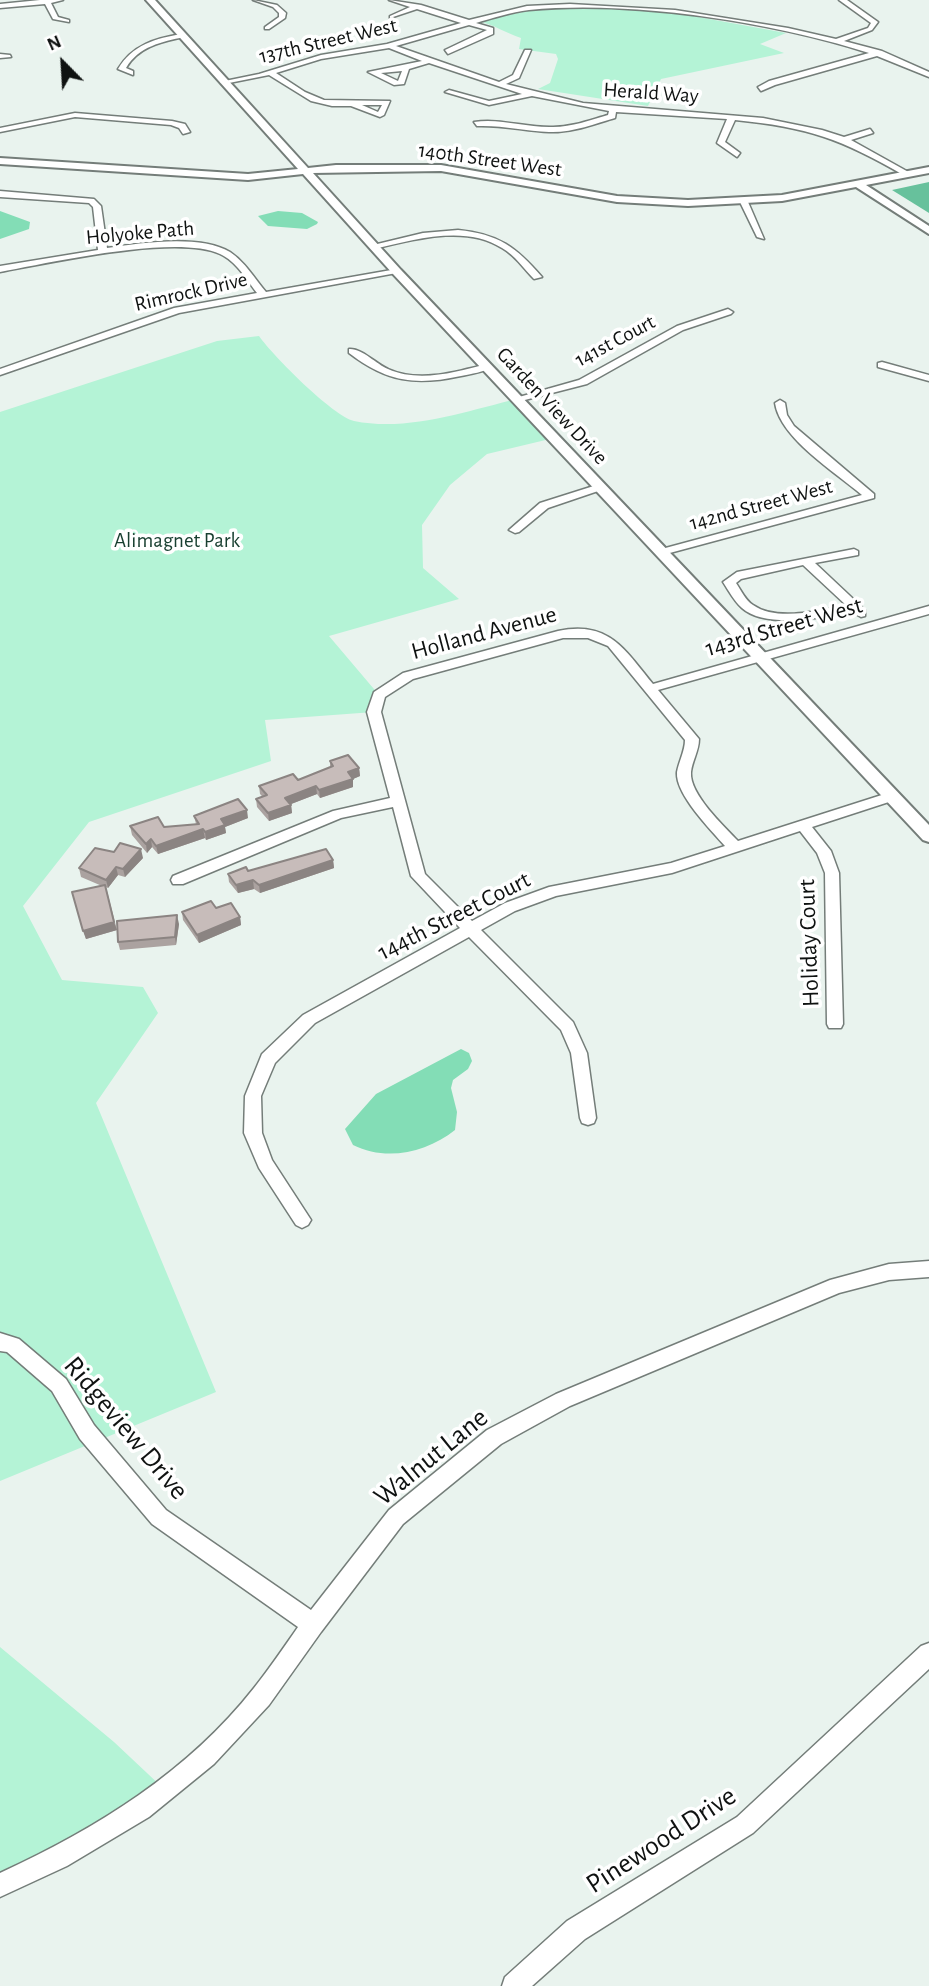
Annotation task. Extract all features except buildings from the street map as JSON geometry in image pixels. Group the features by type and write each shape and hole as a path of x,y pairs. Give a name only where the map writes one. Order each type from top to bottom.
{"street":[{"path":"0,6 60,0"},
{"name":"Garden View Drive","path":"150,0 397,272 929,836"},
{"path":"256,0 275,6 282,13 282,18 267,28"},
{"path":"392,0 491,29 491,33 448,52"},
{"path":"839,40 870,29 874,22 842,0"},
{"path":"47,1 55,18 67,21"},
{"name":"137th Street West","path":"224,82 270,73 321,57 389,46 526,8 588,2 689,9 779,26 839,40 879,53 929,75"},
{"path":"392,17 419,6"},
{"path":"130,73 122,69 134,53 155,41 182,36"},
{"name":"Herald Way","path":"389,46 533,94 613,109 732,117 795,126 844,140 908,174"},
{"path":"500,84 516,76 528,52"},
{"path":"761,89 772,83 879,53"},
{"path":"405,68 428,61"},
{"path":"914,67 929,65"},
{"path":"270,73 287,80 315,100 354,105"},
{"path":"449,92 489,103 533,94"},
{"path":"477,124 498,123 550,130 569,129 612,116 613,109"},
{"path":"0,130 60,116 91,115 172,123 186,132"},
{"path":"732,117 721,144 737,155"},
{"path":"844,140 870,131"},
{"name":"140th Street West","path":"0,161 248,177 373,167 441,169 652,202 744,202 929,170"},
{"path":"858,184 929,231"},
{"path":"0,194 91,201 97,206 103,253"},
{"path":"744,202 761,237"},
{"path":"373,246 438,234 474,235 505,245 537,277"},
{"name":"Holyoke Path","path":"0,269 53,258 183,244 210,246 227,253 264,295"},
{"name":"Rimrock Drive","path":"0,372 177,310 397,272"},
{"name":"141st Court","path":"517,399 583,382 680,328 729,312"},
{"path":"353,351 369,365 393,377 409,380 487,368"},
{"path":"882,365 929,378"},
{"name":"142nd Street West","path":"662,552 870,496 790,428 782,415 780,403"},
{"path":"515,530 543,503 600,487"},
{"path":"854,553 821,556 807,562 737,576 729,582 748,607 761,615 856,609"},
{"path":"807,562 874,625"},
{"name":"143rd Street West","path":"652,688 929,610"},
{"name":"Holland Avenue","path":"588,1118 579,1053 567,1026 468,930 418,876 374,712 379,695 408,676 562,634 580,632 597,635 612,643 692,739 693,752 684,774 686,787 735,848"},
{"name":"144th Street Court","path":"302,1220 265,1163 253,1133 253,1096 268,1059 309,1019 510,907 554,891 672,867 893,796"},
{"path":"178,880 338,814 396,802"},
{"name":"Holiday Court","path":"803,826 824,851 832,873 835,1024"},
{"name":"Walnut Lane","path":"0,1885 60,1858 141,1809 206,1756 261,1697 313,1624 396,1517 494,1437 564,1400 837,1286 889,1272 929,1269"},
{"name":"Ridgeview Drive","path":"0,1342 12,1345 59,1385 87,1433 159,1517 313,1624"},
{"name":"Pinewood Drive","path":"514,1986 576,1930 745,1825 929,1654"}],"green space":[{"path":"601,7 671,12 786,33 760,44 784,53 661,79 648,106 538,89 550,83 558,59 556,54 519,49 521,38 479,21 542,8"},
{"name":"Alimagnet Park","path":"259,336 318,397 344,417 354,421 374,424 416,422 517,399 554,438 487,454 450,485 422,525 423,568 459,599 329,636 379,695 374,712 265,720 271,761 89,822 23,906 62,980 143,987 158,1013 96,1103 216,1392 0,1481 0,412 217,341"},
{"path":"0,1647 114,1742 164,1789 0,1885"}],"shaded area":[{"path":"929,182 929,213 892,190"},
{"path":"0,211 30,222 29,229 0,239"},
{"path":"278,211 302,213 318,222 307,229 268,226 258,216"},
{"path":"461,1049 469,1053 472,1061 468,1069 453,1080 451,1088 457,1112 455,1130 432,1144 393,1154 353,1145 345,1129 376,1094"}]}
